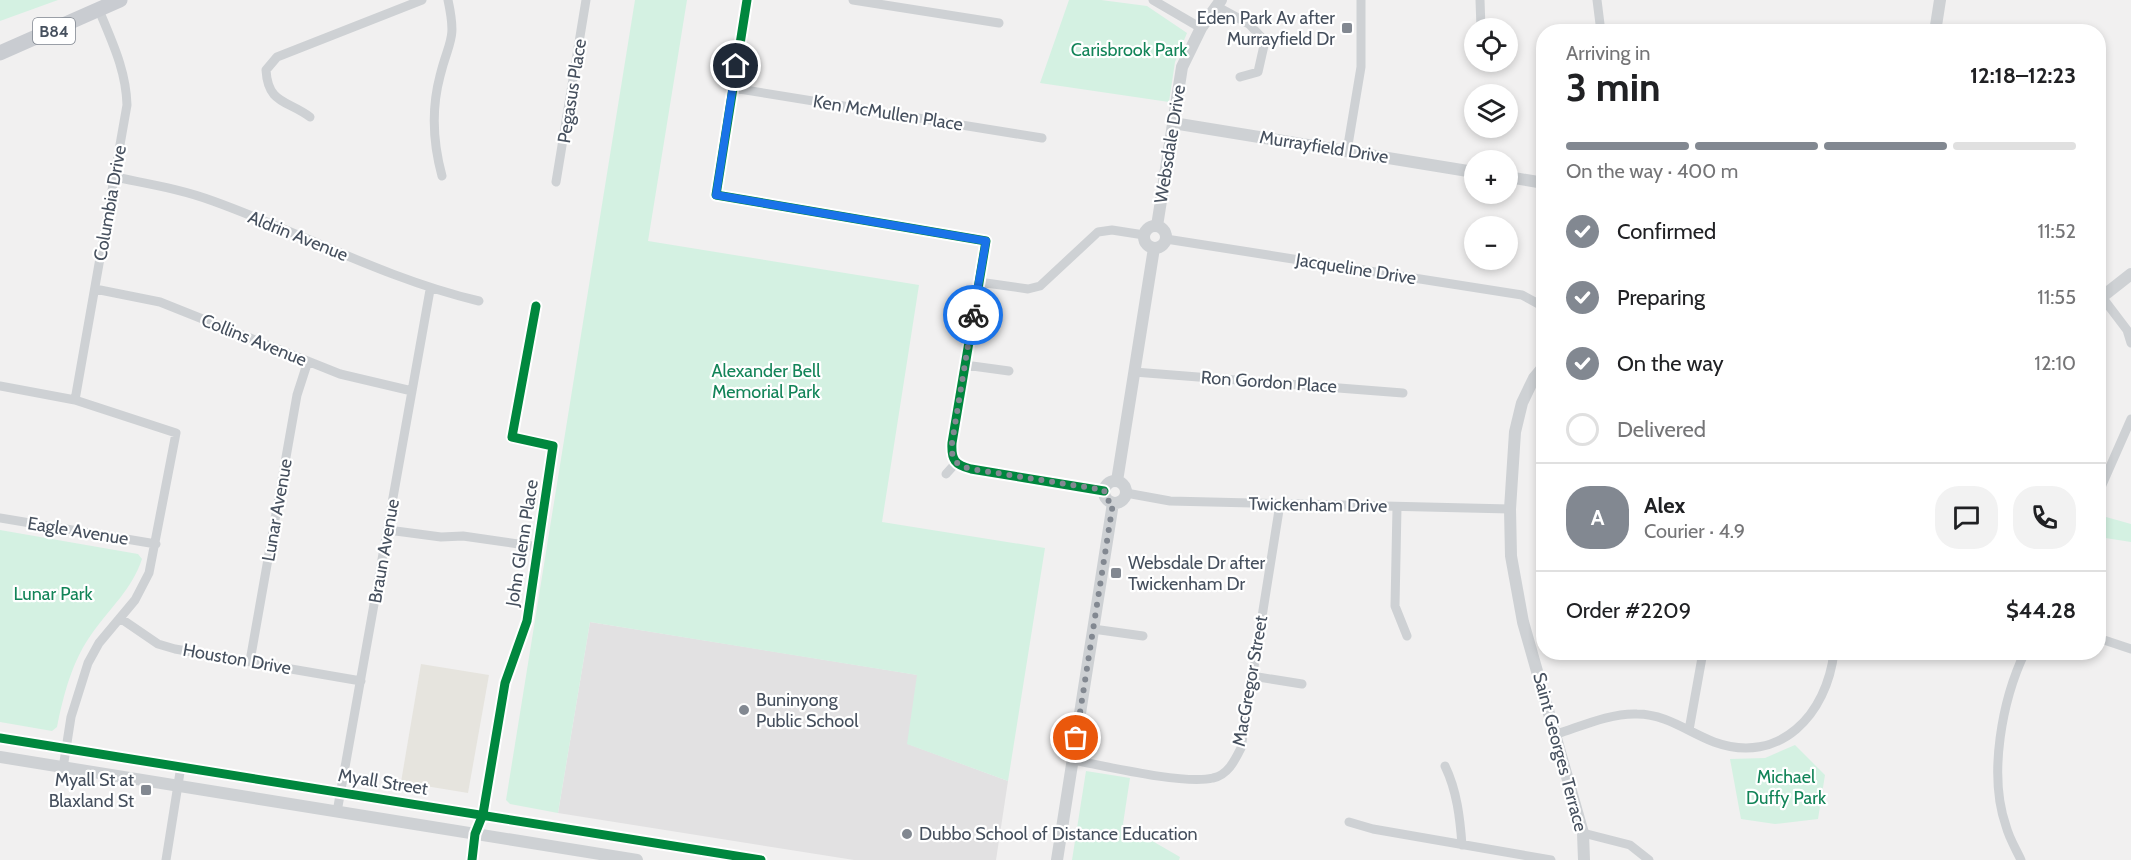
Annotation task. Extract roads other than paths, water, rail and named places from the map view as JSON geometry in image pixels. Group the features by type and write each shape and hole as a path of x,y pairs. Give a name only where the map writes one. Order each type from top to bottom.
{"main road":[{"name":"B84","path":"3,54 120,0"}],"street":[{"path":"310,117 273,96 270,91 266,70 277,57 422,0"},
{"path":"442,176 433,132 434,103 440,74 451,47 454,27 448,0"},
{"name":"Pegasus Place","path":"556,182 586,0"},
{"path":"747,0 716,195 986,241 951,452 955,464"},
{"path":"853,0 999,23"},
{"path":"1153,0 1201,28"},
{"path":"1347,151 1361,67 1360,0"},
{"path":"1480,0 1481,18"},
{"path":"1597,0 1599,24"},
{"path":"1936,24 1940,0"},
{"path":"1218,3 1249,24 1265,41 1258,72 1240,77"},
{"name":"Websdale Drive","path":"1157,226 1182,67 1201,28 1218,3"},
{"name":"Columbia Drive","path":"75,400 127,105 126,84 121,62 99,10"},
{"name":"Ken McMullen Place","path":"733,88 1042,138"},
{"name":"Murrayfield Drive","path":"1173,123 1464,170"},
{"name":"Aldrin Avenue","path":"115,177 171,188 213,201 430,290 479,301"},
{"path":"1518,179 1536,182"},
{"path":"1157,226 1163,229 1166,239 1163,245 1154,248 1145,242 1144,235 1147,229 1157,226"},
{"path":"979,282 1028,290 1040,286 1098,232 1112,230 1144,235"},
{"name":"Jacqueline Drive","path":"1166,239 1522,296 1536,303"},
{"path":"1117,481 1154,248"},
{"path":"2106,294 2131,274"},
{"name":"Collins Avenue","path":"95,289 160,302 308,361 374,384 412,391"},
{"name":"Braun Avenue","path":"337,812 430,290"},
{"name":"John Glenn Place","path":"472,860 475,834 483,814 505,683 527,621 554,446 512,437 536,306"},
{"path":"2106,306 2127,330 2131,343"},
{"name":"Lunar Avenue","path":"250,661 297,395 308,361"},
{"path":"965,365 1009,371"},
{"name":"Ron Gordon Place","path":"1134,372 1403,393"},
{"name":"Saint Georges Terrace","path":"1536,376 1522,403 1515,432 1510,509 1511,556 1517,599 1557,734 1583,833 1584,860"},
{"path":"0,386 75,400 176,433 156,544 143,586 99,644 88,663 78,690 63,768"},
{"path":"2106,476 2131,419"},
{"path":"946,474 955,464"},
{"path":"955,464 971,469 1104,490"},
{"path":"1117,481 1123,485 1126,493 1123,500 1113,503 1107,500 1104,490 1109,483 1117,481"},
{"name":"Twickenham Drive","path":"1126,493 1170,501 1510,509"},
{"path":"1057,860 1113,503"},
{"name":"MacGregor Street","path":"1073,760 1187,779 1214,778 1226,771 1241,748 1280,504"},
{"path":"1397,507 1395,606 1407,636"},
{"name":"Eagle Avenue","path":"0,518 156,544"},
{"path":"388,530 441,537 463,536 539,548"},
{"name":"Houston Drive","path":"120,618 158,644 361,681"},
{"path":"1094,629 1143,636"},
{"path":"2106,641 2131,649"},
{"path":"1689,730 1702,660"},
{"path":"1557,734 1612,717 1636,713 1661,717 1715,742 1741,748 1761,747 1781,740 1802,725 1824,695 1832,660"},
{"path":"2021,860 2005,825 1998,774 2004,712 2022,660"},
{"path":"1252,676 1302,684"},
{"name":"Myall Street","path":"0,738 761,860"},
{"name":"Myall Street","path":"0,757 638,860"},
{"path":"166,860 181,766"},
{"path":"1445,766 1452,779 1462,845"},
{"path":"1349,822 1551,860"},
{"path":"1583,833 1630,844 1649,860"}],"place":[{"name":"Eden Park Av after Murrayfield Dr","path":"1347,28"},
{"name":"Websdale Dr after Twickenham Dr","path":"1116,573"},
{"name":"Buninyong Public School","path":"744,710"},
{"name":"Myall St at Blaxland St","path":"146,790"},
{"name":"Dubbo School of Distance Education","path":"907,834"}],"park label":[{"name":"Carisbrook Park","path":"1129,50"},
{"name":"Alexander Bell Memorial Park","path":"766,382"},
{"name":"Lunar Park","path":"53,594"},
{"name":"Michael Duffy Park","path":"1786,787"}]}
